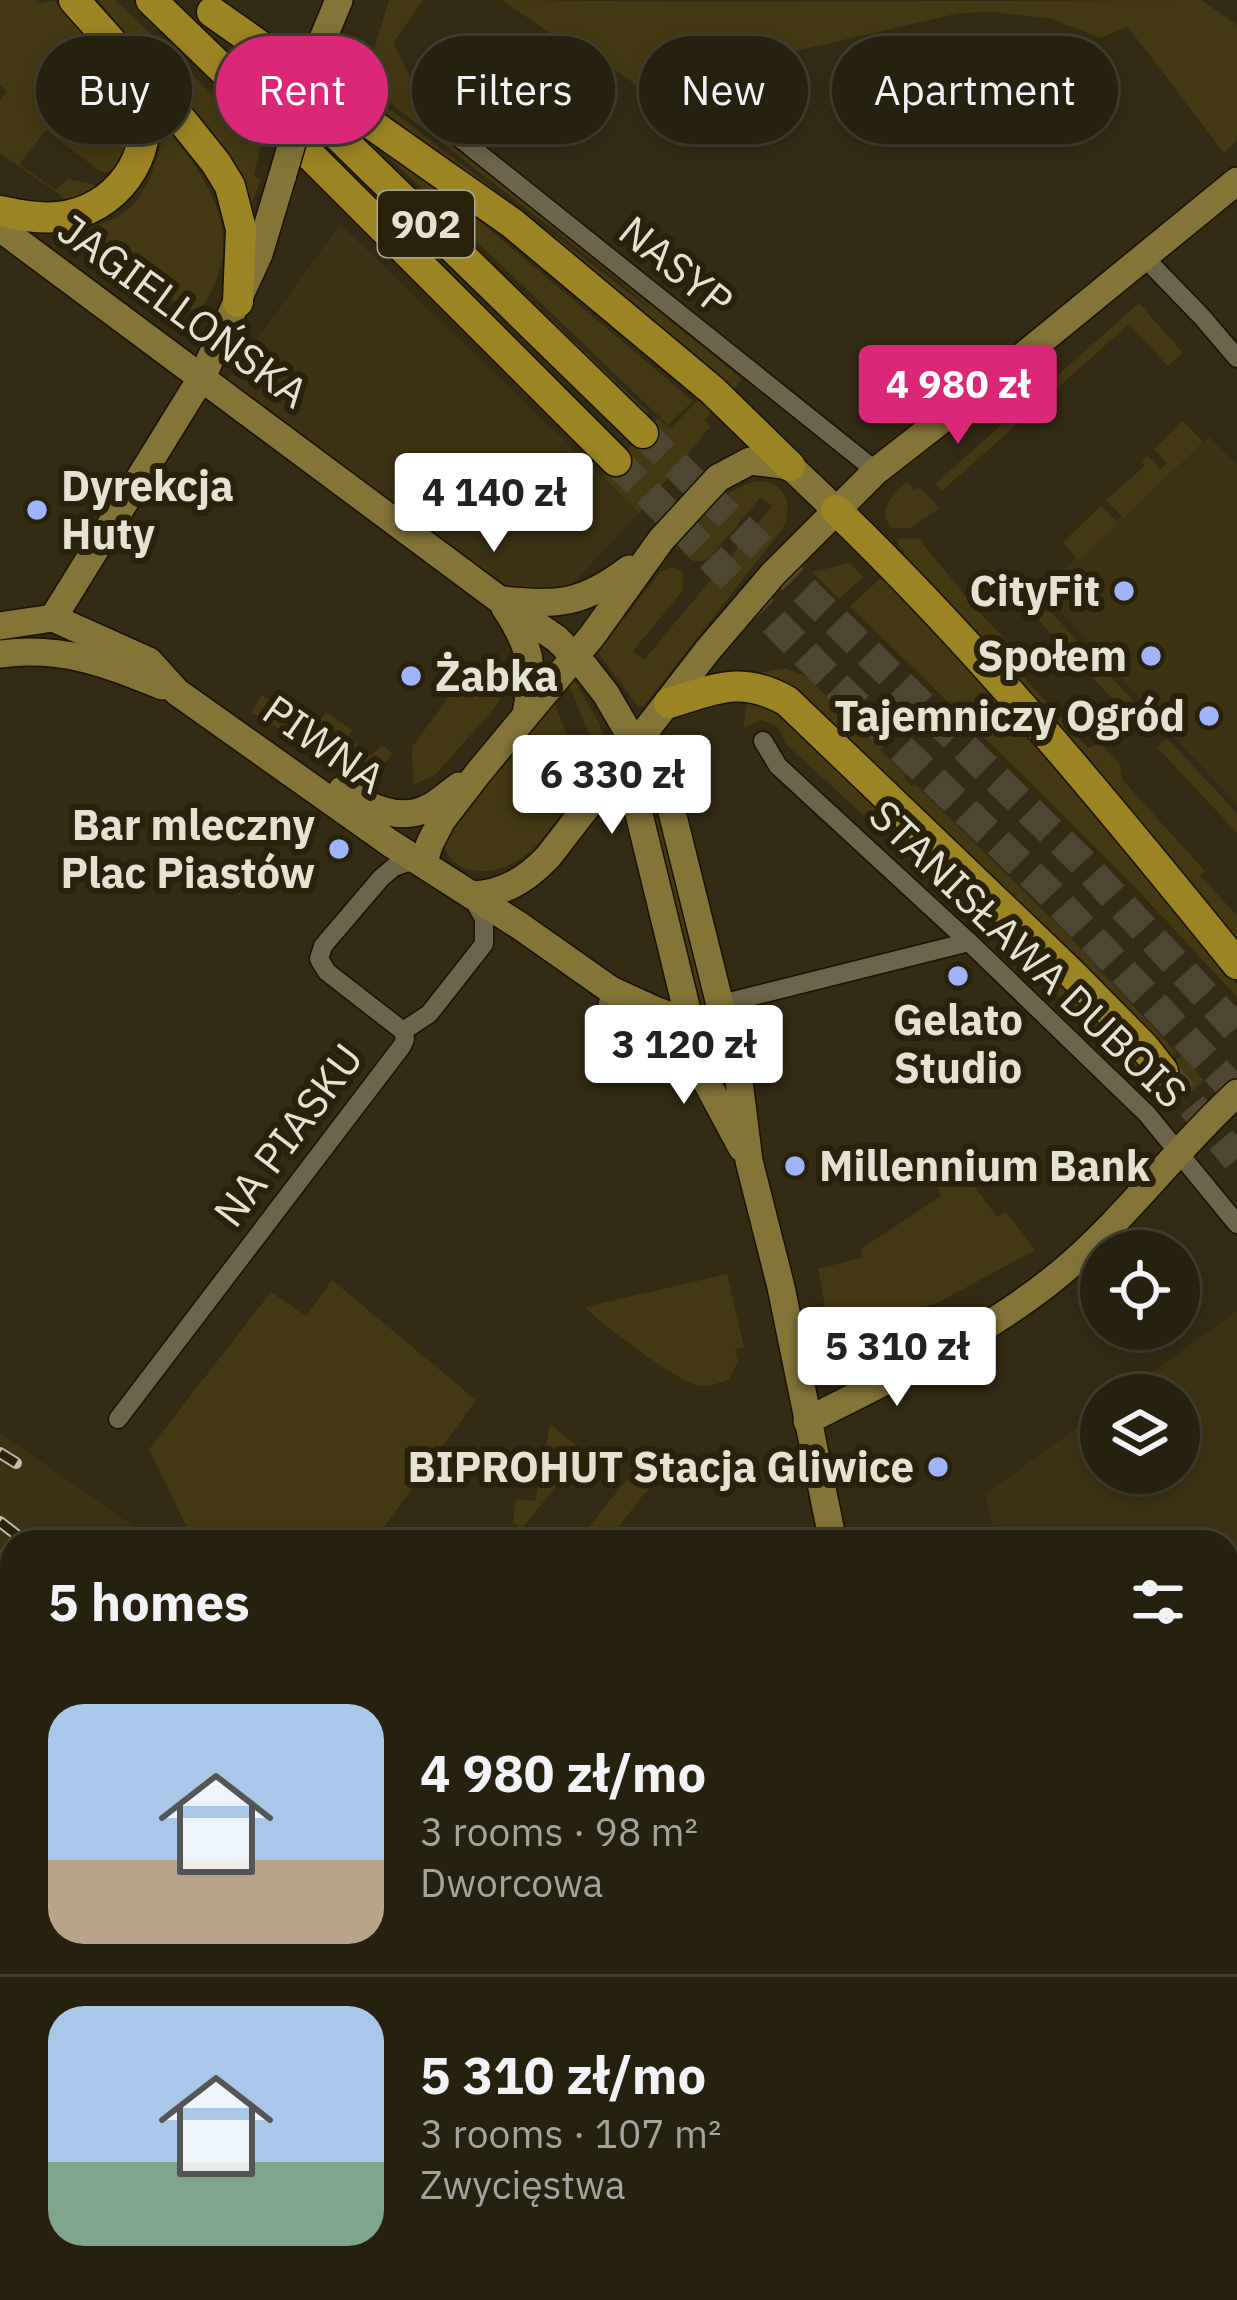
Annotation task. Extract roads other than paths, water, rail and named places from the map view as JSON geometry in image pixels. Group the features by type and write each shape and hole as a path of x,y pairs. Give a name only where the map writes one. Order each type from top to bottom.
{"main road":[{"path":"74,0 105,36"},
{"name":"902","path":"151,0 616,461"},
{"path":"0,626 53,618 202,377 259,254 338,0"},
{"path":"206,6 512,223 712,390 880,553 1083,776 1237,964"},
{"name":"902","path":"206,6 643,434"},
{"path":"192,133 230,186 241,229 238,302"},
{"path":"0,212 45,218 84,212 126,180 142,144"},
{"path":"471,895 527,879 773,574 876,471 1237,181"},
{"name":"JAGIELLOŃSKA","path":"0,227 557,639 606,694 670,803 740,1081 749,1161"},
{"path":"690,1023 610,990 423,864 442,820 478,772 575,656 656,548 727,471 750,461 790,466"},
{"path":"500,600 546,604 602,590 656,548"},
{"path":"500,600 531,662 524,717"},
{"name":"PIWNA","path":"53,618 148,661 177,692 423,864"},
{"name":"PIWNA","path":"0,654 33,650 97,659 177,692"},
{"path":"669,703 739,685 766,689 787,700 1072,974 1163,1071"},
{"path":"243,738 300,764 380,811 426,809 478,772"},
{"path":"635,744 639,814 690,1023 706,1081 749,1161 781,1287 830,1530"},
{"path":"807,1420 958,1342 1034,1294 1084,1252 1237,1093"}],"street":[{"name":"NASYP","path":"467,144 876,471"},
{"path":"1142,256 1237,358"},
{"name":"STANISŁAWA DUBOIS","path":"763,741 778,766 1155,1122 1237,1224"},
{"path":"403,1031 327,972 319,959 323,946 381,878 402,863 423,864"},
{"name":"NA PIASKU","path":"118,1419 402,1046 403,1031 429,1014 484,944 484,920 471,895"},
{"path":"721,1004 969,942"},
{"path":"601,1032 610,990"}],"tunnel":[{"path":"643,433 1081,861 1237,1030"},
{"path":"616,461 1047,890 1237,1093"},
{"path":"1163,1071 1237,1159"}],"railway":[{"path":"0,1453 16,1463"},
{"path":"0,1522 10,1530"}],"place":[{"name":"Dyrekcja Huty","path":"37,510"},
{"name":"CityFit","path":"1124,591"},
{"name":"Społem","path":"1151,656"},
{"name":"Żabka","path":"411,676"},
{"name":"Tajemniczy Ogród","path":"1209,716"},
{"name":"Bar mleczny Plac Piastów","path":"339,849"},
{"name":"Gelato Studio","path":"958,976"},
{"name":"Millennium Bank","path":"795,1166"},
{"name":"BIPROHUT Stacja Gliwice","path":"938,1467"}]}
